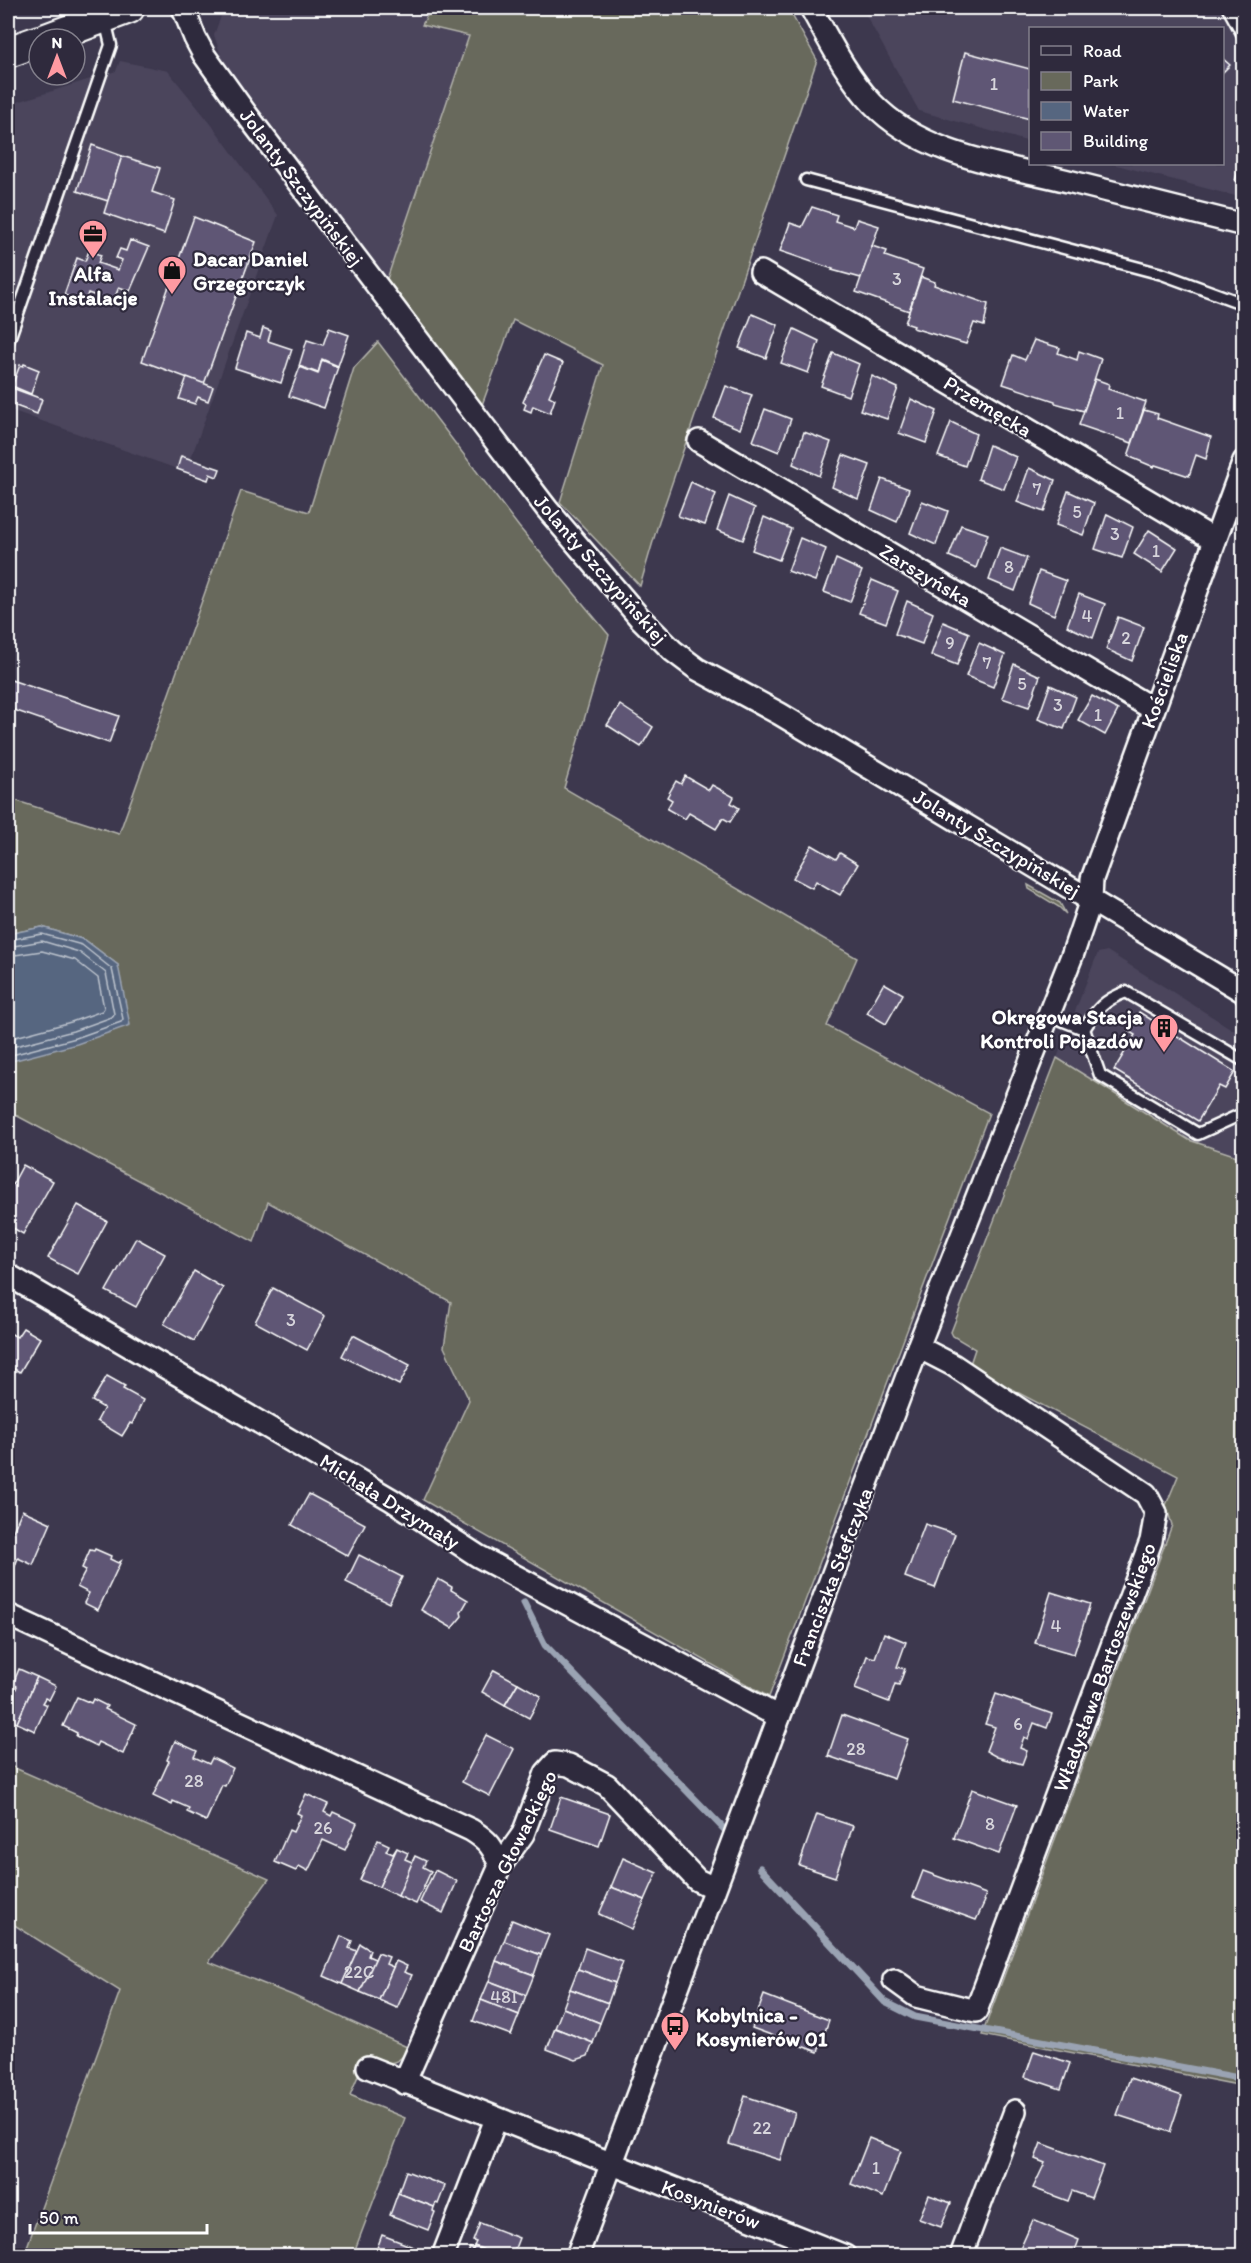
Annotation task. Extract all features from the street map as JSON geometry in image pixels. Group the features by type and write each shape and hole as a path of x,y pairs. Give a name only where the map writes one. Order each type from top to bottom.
{"main road":[{"path":"77,27 116,12"},
{"path":"8,52 27,45"}],"street":[{"name":"Jolanty Szczypińskiej","path":"183,8 204,55 247,115 547,509 658,636 697,669 780,714 1244,992"},
{"path":"811,8 849,73 872,104 909,133 939,147 984,160 1244,225"},
{"name":"Przemęcka","path":"761,272 1215,540"},
{"name":"Zarszyńska","path":"699,441 1153,709"},
{"name":"Kościeliska","path":"1091,900 1092,879 1244,461"},
{"name":"Franciszka Stefczyka","path":"577,2256 918,1347 1049,1015 1091,900"},
{"name":"Michała Drzymały","path":"8,1275 392,1500 478,1556 779,1717"},
{"name":"Władysława Bartoszewskiego","path":"894,1980 916,1996 976,2011 1151,1541 1156,1513 1146,1494 953,1365 918,1347"},
{"path":"8,1615 471,1830 487,1839 500,1866"},
{"name":"Bartosza Głowackiego","path":"404,2083 500,1866 523,1834 546,1773 555,1763 569,1765 606,1785 697,1880 714,1888"},
{"path":"368,2067 612,2164"},
{"path":"961,2256 1015,2111"},
{"path":"442,2256 496,2119"},
{"name":"Kosynierów","path":"612,2164 816,2251 845,2256"}],"lane":[{"path":"1228,8 1244,37"},
{"path":"8,342 111,45 116,12"},
{"path":"806,180 1162,274 1244,304"},
{"path":"1084,1029 1096,1010 1110,998 1126,992 1244,1060"},
{"path":"1049,1015 1084,1029 1100,1076 1198,1134 1244,1113"}],"shaded area":[{"path":"224,8 431,8 422,25 469,36 387,279 222,59 214,35"},
{"path":"862,8 1243,8 1243,198 1117,165 1224,165 1224,27 1029,27 1029,142 919,111"},
{"path":"120,61 168,71 211,124 278,215 186,472 8,409 8,105 65,87 87,87 87,80 116,71"},
{"path":"1107,951 1243,1036 1243,1158 1189,1140 1057,1058 1098,953"}],"green space":[{"path":"431,8 788,8 817,60 659,521 640,586 560,502 603,365 513,320 482,405 387,279 469,36 422,25"},
{"path":"378,342 519,527 609,635 564,788 857,958 827,1026 989,1113 769,1697 423,1500 469,1400 444,1347 451,1302 268,1202 254,1242 8,1111 8,1060 118,965 85,940 42,927 8,934 8,798 119,834 241,491 309,512 354,368"},
{"path":"1028,885 1060,903 1066,914 1059,907 1029,889"},
{"path":"1057,1058 1189,1140 1243,1158 1243,2086 982,2035 1172,1525 1166,1505 1178,1476 969,1367 975,1349 953,1336 951,1332"},
{"path":"8,1765 269,1879 209,1962 292,1995 407,2047 396,2062 385,2062 366,2057 350,2095 405,2118 353,2255 24,2255 120,1991 8,1921"}],"water":[{"path":"42,927 85,940 118,965 130,1025 77,1044 8,1062 8,934"}],"building":[{"path":"965,52 1029,69 1029,119 953,99"},
{"path":"1224,60 1230,65 1224,71"},
{"path":"92,145 122,156 108,201 77,191"},
{"path":"1244,149 1244,184 1235,181"},
{"path":"122,156 160,168 152,192 175,200 164,234 104,213"},
{"path":"812,207 837,215 835,221 854,227 857,219 879,226 861,278 780,251 790,223 802,227"},
{"path":"194,217 256,242 204,384 142,361"},
{"path":"130,240 149,247 130,291 119,287 113,302 88,293 85,302 64,295 77,258 85,261 89,251 101,255 98,263 118,270 122,260 116,258 120,249 126,251"},
{"path":"872,246 887,251 885,256 923,269 909,311 856,292"},
{"path":"921,277 935,282 934,285 988,304 984,326 974,323 966,344 913,328 914,326 905,323"},
{"path":"752,314 778,325 766,358 739,348"},
{"path":"263,328 271,331 268,341 292,349 281,383 235,368 246,333 260,338"},
{"path":"329,328 349,335 338,366 322,359 318,373 299,366 307,340 323,345"},
{"path":"794,329 819,341 808,373 781,363"},
{"path":"1034,340 1060,348 1058,353 1077,360 1079,351 1101,359 1084,411 1003,384 1013,355 1025,360"},
{"path":"833,353 859,364 848,396 821,386"},
{"path":"544,355 563,363 549,396 555,399 550,413 533,406 531,412 524,409 526,404 523,402"},
{"path":"322,360 338,367 324,408 289,396 300,367 318,374"},
{"path":"24,364 39,370 31,394 12,386 20,365"},
{"path":"872,376 898,388 887,419 860,410"},
{"path":"187,377 213,387 208,401 198,397 195,404 179,399"},
{"path":"1095,379 1109,384 1108,389 1146,402 1132,443 1079,425"},
{"path":"726,386 752,395 740,429 714,418"},
{"path":"12,388 42,399 37,414 8,403"},
{"path":"911,399 937,411 926,443 899,433"},
{"path":"765,409 791,419 779,452 753,441"},
{"path":"1144,410 1158,414 1157,418 1211,437 1206,459 1196,455 1189,476 1155,465 1154,467 1128,456"},
{"path":"951,422 976,434 965,466 938,456"},
{"path":"804,432 831,442 819,476 793,464"},
{"path":"989,445 1016,457 1004,489 978,479"},
{"path":"843,455 870,465 858,499 832,487"},
{"path":"181,456 220,469 217,477 210,474 208,480 177,469"},
{"path":"1029,468 1055,480 1044,512 1017,502"},
{"path":"882,479 909,489 897,522 871,510"},
{"path":"691,482 716,494 705,525 678,516"},
{"path":"1068,491 1094,503 1083,535 1056,525"},
{"path":"729,496 755,508 743,540 717,530"},
{"path":"922,501 948,511 936,545 910,533"},
{"path":"1107,514 1133,527 1122,558 1095,549"},
{"path":"764,517 791,529 779,560 752,550"},
{"path":"961,525 988,534 976,568 949,556"},
{"path":"1149,530 1177,548 1162,572 1134,554"},
{"path":"800,538 826,549 815,581 788,571"},
{"path":"1000,548 1027,558 1015,591 989,580"},
{"path":"836,559 862,571 850,602 824,592"},
{"path":"1039,571 1066,581 1054,615 1028,603"},
{"path":"872,580 898,591 886,623 859,613"},
{"path":"1079,594 1105,604 1093,638 1067,626"},
{"path":"907,601 933,613 922,644 895,634"},
{"path":"1118,617 1144,627 1132,661 1106,649"},
{"path":"943,622 969,633 957,665 931,655"},
{"path":"979,643 1005,655 993,687 966,676"},
{"path":"1014,664 1040,676 1029,707 1002,698"},
{"path":"8,679 119,716 109,743 8,708"},
{"path":"1050,685 1076,697 1064,729 1038,719"},
{"path":"1092,696 1118,710 1105,735 1078,720"},
{"path":"620,705 653,727 641,747 607,725"},
{"path":"685,776 709,790 712,785 734,797 731,803 739,808 730,822 723,818 716,829 689,813 685,819 667,809 672,800 667,797 676,781 681,784"},
{"path":"812,845 836,859 840,853 858,864 840,895 816,881 812,888 793,878"},
{"path":"884,983 903,994 886,1024 867,1013"},
{"name":"Okręgowa Stacja Kontroli Pojazdów","path":"1139,1012 1235,1072 1225,1089 1219,1086 1198,1121 1114,1070 1135,1035 1128,1031"},
{"path":"23,1165 53,1181 23,1234 8,1225 8,1193"},
{"path":"78,1205 107,1221 78,1274 48,1258"},
{"path":"136,1238 165,1254 136,1307 106,1291"},
{"path":"194,1271 223,1288 194,1341 164,1324"},
{"path":"273,1288 325,1316 307,1350 255,1322"},
{"path":"23,1328 40,1338 20,1372 8,1366 8,1332 17,1337"},
{"path":"353,1335 410,1365 399,1385 342,1356"},
{"path":"107,1376 125,1386 123,1389 143,1400 132,1424 130,1423 122,1436 97,1421 104,1408 92,1401"},
{"path":"309,1494 365,1524 348,1556 292,1525"},
{"path":"22,1510 51,1523 33,1565 18,1558 15,1566 8,1563 8,1543"},
{"path":"925,1524 955,1534 935,1588 905,1577"},
{"path":"95,1549 111,1556 110,1559 118,1563 121,1561 98,1610 84,1603 89,1593 77,1587 86,1570 82,1568 90,1550"},
{"path":"359,1555 402,1577 389,1603 346,1582"},
{"path":"438,1579 468,1600 461,1612 462,1616 452,1628 421,1610"},
{"path":"1051,1592 1090,1604 1074,1654 1035,1643"},
{"path":"884,1633 906,1642 897,1667 905,1669 899,1685 895,1684 889,1702 855,1689 867,1656 875,1658"},
{"path":"19,1669 37,1677 17,1723 8,1719 8,1695 10,1688 15,1691 17,1686 13,1684"},
{"path":"494,1670 518,1683 505,1705 482,1692"},
{"path":"37,1677 56,1686 49,1700 45,1698 42,1703 47,1705 35,1731 17,1723"},
{"path":"518,1683 541,1696 529,1718 505,1705"},
{"path":"996,1694 1052,1714 1047,1728 1034,1723 1028,1739 1024,1737 1020,1748 1027,1751 1022,1764 997,1757 986,1751 995,1727 985,1724"},
{"path":"77,1697 91,1703 93,1699 107,1706 105,1709 136,1724 123,1754 98,1742 96,1746 76,1736 77,1733 63,1726"},
{"path":"842,1715 908,1739 894,1779 828,1756"},
{"path":"486,1735 514,1749 490,1796 462,1782"},
{"path":"175,1741 197,1751 194,1757 209,1764 212,1758 233,1768 225,1786 222,1785 206,1821 187,1812 189,1808 173,1801 172,1805 153,1796 169,1761 167,1760"},
{"path":"972,1789 1017,1805 999,1854 954,1838"},
{"path":"306,1794 328,1804 324,1812 331,1816 333,1812 357,1823 345,1850 323,1840 308,1871 299,1866 296,1871 275,1862 289,1830 293,1832 301,1815 297,1813"},
{"path":"561,1797 610,1814 599,1846 550,1829"},
{"path":"817,1814 853,1826 835,1877 799,1865"},
{"path":"378,1840 389,1845 386,1851 393,1854 397,1848 379,1887 360,1880"},
{"path":"397,1848 408,1853 405,1859 412,1862 415,1856 398,1896 379,1887"},
{"path":"415,1856 426,1861 423,1867 431,1871 416,1904 398,1896"},
{"path":"623,1858 657,1873 645,1900 611,1887"},
{"path":"435,1870 457,1881 443,1913 420,1902"},
{"path":"923,1871 986,1894 976,1920 913,1897"},
{"path":"611,1887 645,1900 632,1929 599,1914"},
{"path":"512,1920 549,1935 541,1955 504,1941"},
{"path":"341,1936 352,1941 349,1948 357,1951 342,1984 324,1976"},
{"path":"504,1941 541,1955 534,1975 496,1961"},
{"path":"360,1944 370,1950 368,1956 375,1959 378,1953 360,1992 342,1984"},
{"path":"585,1948 623,1962 615,1983 578,1969"},
{"path":"378,1953 389,1957 386,1964 393,1967 396,1961 379,2000 360,1992"},
{"path":"396,1961 407,1966 404,1972 412,1975 397,2008 379,2000"},
{"path":"496,1961 534,1975 526,1995 489,1981"},
{"path":"578,1969 615,1983 608,2003 570,1989"},
{"path":"489,1981 526,1995 519,2015 481,2000"},
{"path":"570,1989 608,2003 600,2023 563,2008"},
{"path":"764,1995 829,2020 818,2052 752,2028"},
{"path":"481,2000 519,2015 511,2035 473,2021"},
{"path":"563,2008 600,2023 593,2043 555,2028"},
{"path":"555,2028 593,2043 588,2056 576,2060 547,2049"},
{"path":"1034,2051 1070,2063 1061,2089 1025,2077"},
{"path":"1130,2078 1182,2096 1170,2132 1117,2115"},
{"path":"745,2096 795,2113 780,2160 729,2144"},
{"path":"869,2138 901,2151 883,2197 851,2184"},
{"path":"1041,2143 1103,2166 1091,2198 1072,2191 1068,2201 1033,2188 1045,2163 1035,2159"},
{"path":"406,2171 445,2186 438,2204 436,2203 434,2207 398,2193"},
{"path":"398,2193 434,2207 435,2212 428,2230 390,2215"},
{"path":"929,2195 951,2203 941,2227 919,2219"},
{"path":"1033,2220 1079,2240 1073,2256 1017,2256"},
{"path":"480,2223 519,2238 512,2256 499,2256 474,2246 476,2242 473,2241"},
{"path":"1244,2233 1244,2253 1237,2251"},
{"path":"382,2235 421,2250 418,2256 374,2256"},
{"path":"474,2246 499,2256 467,2256 470,2248 473,2250"},
{"path":"1160,2248 1178,2256 1157,2256"}],"waterway":[{"path":"524,1603 545,1645 724,1829"},
{"path":"760,1868 885,2002 915,2017 1244,2079"}],"place":[{"name":"Alfa Instalacje","path":"93,260"},
{"name":"Dacar Daniel Grzegorczyk","path":"172,296"},
{"name":"Okręgowa Stacja Kontroli Pojazdów","path":"1164,1054"},
{"name":"Kobylnica - Kosynierów 01","path":"675,2052"}]}
